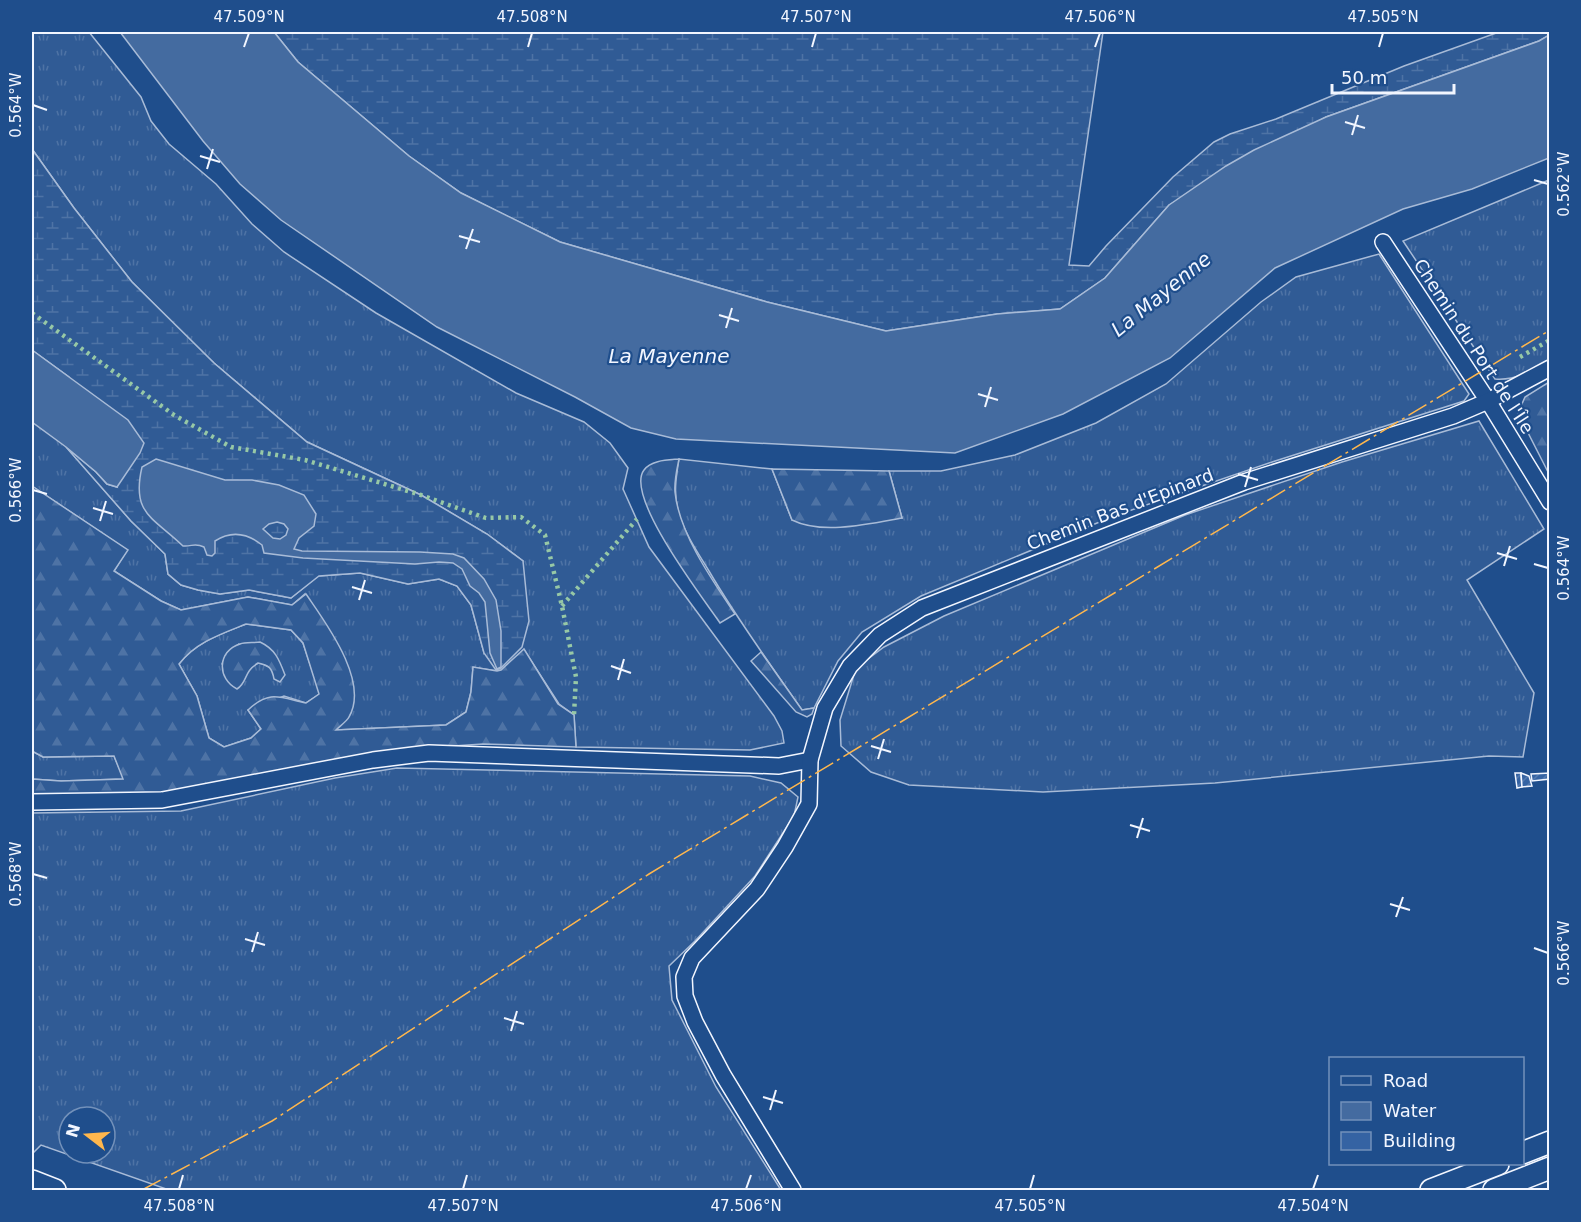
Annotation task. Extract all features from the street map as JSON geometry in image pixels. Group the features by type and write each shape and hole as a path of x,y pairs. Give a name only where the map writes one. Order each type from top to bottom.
{"main road":[{"path":"1524,1152 1550,1142"},
{"path":"1431,1191 1496,1165"},
{"path":"1494,1191 1550,1168"},
{"path":"32,1181 55,1191"}],"street":[{"name":"Chemin du Port de l'Île","path":"1383,242 1488,401 1550,502"},
{"name":"Chemin Bas d'Epinard","path":"793,1191 723,1075 695,1022 685,996 684,977 692,958 757,889 785,848 809,804 810,760 825,708 850,666 880,634 922,608 1244,482 1453,416 1488,401 1550,368"},
{"path":"32,802 162,800 373,760 429,753 779,766 810,760"}],"green space":[{"path":"32,32 89,32 141,97 151,121 169,144 216,184 252,224 284,252 376,313 516,393 584,422 610,443 628,468 623,489 649,547 774,716 782,731 784,743 750,750 576,747 574,715 559,704 524,650 501,670 473,667 471,692 466,712 446,725 335,730 305,594 292,605 248,597 181,610 161,601 114,571 127,550 32,486 32,350 69,450 131,521 165,554 168,574 181,585 220,594 249,590 291,598 318,576 360,573 408,584 439,579 457,586 471,605 484,653 523,561 487,534 421,495 307,442 214,363 132,282 74,208 32,149"},
{"path":"274,32 1103,32 1069,265 1089,266 1173,177 1214,142 1404,66 1499,32 1549,32 1550,35 1539,41 1326,117 1169,205 1105,278 1060,309 997,314 886,331 767,302 560,242 461,193 409,156 298,62"},
{"path":"32,149 74,208 132,282 214,363 307,442 421,495 487,534 523,561 529,621 522,647 501,668 496,670 484,653 471,605 457,586 439,579 408,584 360,573 319,576 291,598 249,590 220,594 198,590 181,585 168,574 165,554 131,521 66,447 107,484 117,487 69,377 32,350"},
{"path":"1549,180 1549,360 1517,377 1495,379 1403,241"},
{"path":"1379,254 1469,394 1464,401 1272,462 1114,516 921,596 862,632 838,661 814,708 802,710 731,606 692,543 682,521 677,507 676,493 679,459 772,469 792,520 902,518 889,471 941,471 1015,455 1096,423 1166,384 1261,302 1296,277"},
{"path":"1549,382 1549,474 1518,413 1525,397"},
{"path":"1479,421 1544,529 1467,580 1534,693 1523,757 1489,756 1215,783 1043,792 909,785 871,772 841,746 840,720 856,668 884,647 944,616 1185,515 1342,462"},
{"path":"679,459 675,492 683,524 698,556 735,614 720,623 668,547 645,501 641,483 644,470 655,462"},
{"path":"772,469 889,471 902,518 831,528 817,527 792,520"},
{"path":"32,486 128,550 114,571 161,601 181,610 248,597 292,605 306,594 342,652 354,687 354,703 349,717 336,730 446,725 466,712 471,692 473,667 501,670 524,649 558,704 574,715 576,747 483,744 393,750 188,789 131,797 32,798 32,779 61,781 123,779 114,756 43,757 32,751","holes":["246,624 291,630 303,643 319,694 306,703 282,697 263,699 248,710 261,729 251,738 224,747 209,738 197,696 179,664 201,644"]},
{"path":"246,624 291,630 303,643 320,694 306,703 284,696 248,710 261,729 251,738 224,747 209,738 197,696 179,664 201,644","holes":["239,644 285,675 258,663 250,668 245,676 222,664 227,653"]},
{"path":"260,642 276,655 285,675 280,682 274,679 269,668 258,663 253,666 237,689 226,679 222,665 224,659 232,648 240,644"},
{"path":"761,652 802,710 814,708 812,714 807,717 796,712 751,661"},
{"path":"32,751 43,757 114,756 124,779 61,781 32,779"},
{"path":"397,768 750,776 781,783 798,797 794,816 755,876 669,966 672,1000 716,1087 781,1190 169,1190 98,1165 117,1165 117,1105 57,1105 57,1151 41,1145 34,1152 32,1151 32,813 181,811 335,778"}],"water":[{"name":"La Mayenne","path":"120,32 274,32 298,62 409,156 461,193 560,242 767,302 886,331 997,314 1060,309 1105,278 1169,205 1254,150 1326,117 1539,41 1549,35 1549,158 1472,189 1403,209 1275,268 1170,358 1063,414 955,453 676,439 631,428 437,327 281,220 240,184 203,141"},
{"path":"32,350 128,420 144,443 140,453 117,487 107,484 66,447 32,422"},
{"path":"156,459 225,480 252,480 279,485 304,495 316,514 314,526 299,538 294,549 302,551 420,552 453,554 464,558 484,579 496,600 501,631 501,667 497,669 490,653 485,602 470,586 462,569 453,563 415,564 303,558 264,553 262,545 239,534 227,535 215,541 215,553 212,556 207,555 204,547 183,546 147,513 140,495 139,483 142,467","holes":["277,522 284,524 288,529 286,535 280,539 273,538 263,529"]}],"building":[{"path":"1515,773 1521,773 1522,787 1517,788"},
{"path":"1521,773 1529,776 1532,786 1522,787"},
{"path":"1550,773 1550,779 1532,781 1531,774"}],"hedge":[{"path":"32,313 174,415 231,447 305,460 421,495 486,518 521,517 545,535 576,677 574,715"},
{"path":"1520,357 1550,340"},
{"path":"562,606 637,519"}],"power":[{"path":"142,1190 272,1121 649,874 1550,330"}]}
